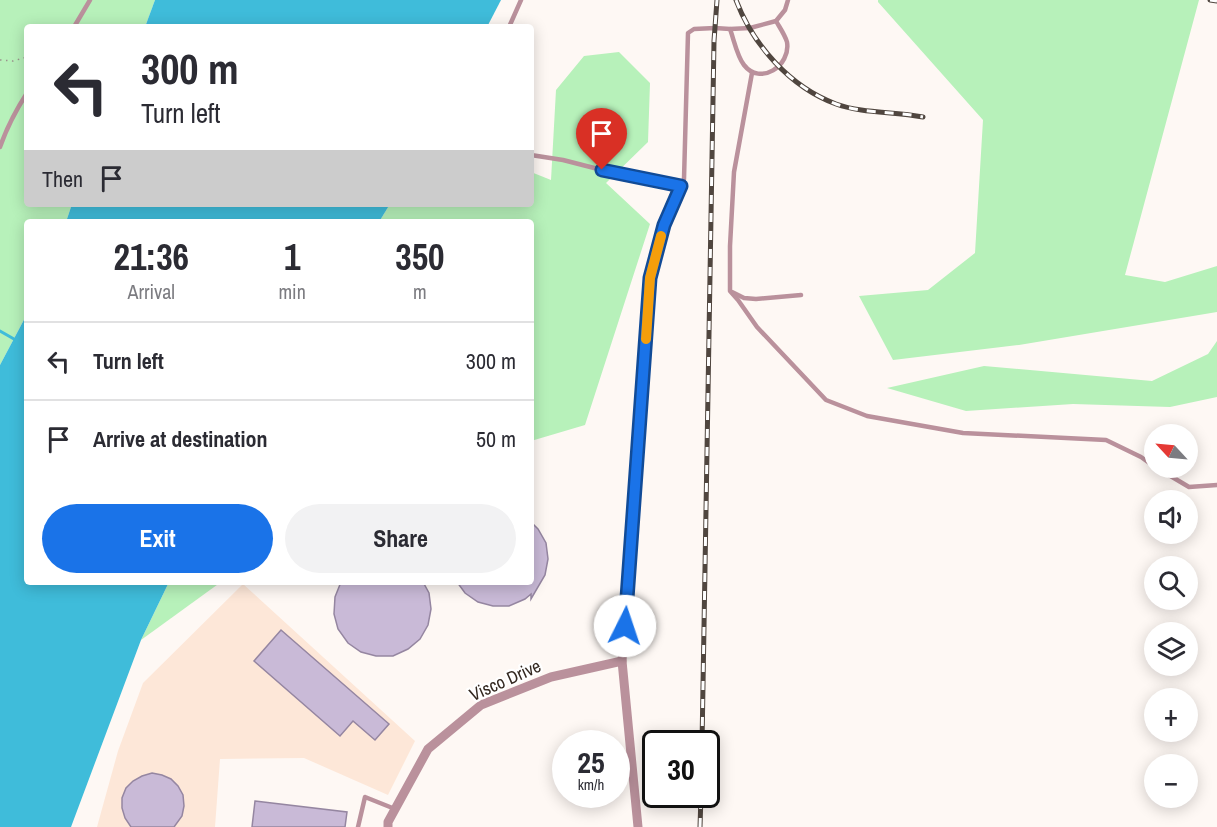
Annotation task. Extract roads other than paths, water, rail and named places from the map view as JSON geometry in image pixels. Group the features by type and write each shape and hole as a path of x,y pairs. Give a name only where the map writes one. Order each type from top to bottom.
{"street":[{"path":"626,609 622,661 638,827"},
{"name":"Visco Drive","path":"388,827 388,822 428,749 481,705 551,677 622,661"}],"lane":[{"path":"76,24 90,0"},
{"path":"510,24 521,0"},
{"path":"626,609 650,278 664,225 684,179 688,33 694,29 750,28 776,21 785,10 788,0"},
{"path":"730,30 743,64 752,73 764,74 779,67 784,60 787,44 784,33 776,21"},
{"path":"752,73 734,172 730,291 757,327 826,400 867,416 963,433 1106,440 1144,460"},
{"path":"0,147 24,98"},
{"path":"534,155 681,186"},
{"path":"730,291 744,298 756,299 801,295"},
{"path":"1172,478 1189,487 1217,485"},
{"path":"358,827 365,797 396,809"}],"water":[{"path":"155,0 501,0 489,24 146,24"},
{"path":"71,207 388,207 381,219 67,219"},
{"path":"24,320 24,585 168,585 141,640 71,827 0,827 0,365"}],"waterway":[{"path":"0,331 14,339"}],"railway":[{"path":"702,730 714,41 717,0"},
{"path":"736,0 743,17 763,48 803,87 836,104 847,107 923,117"},
{"path":"1210,0 1217,1"},
{"path":"700,827 701,808"}]}
